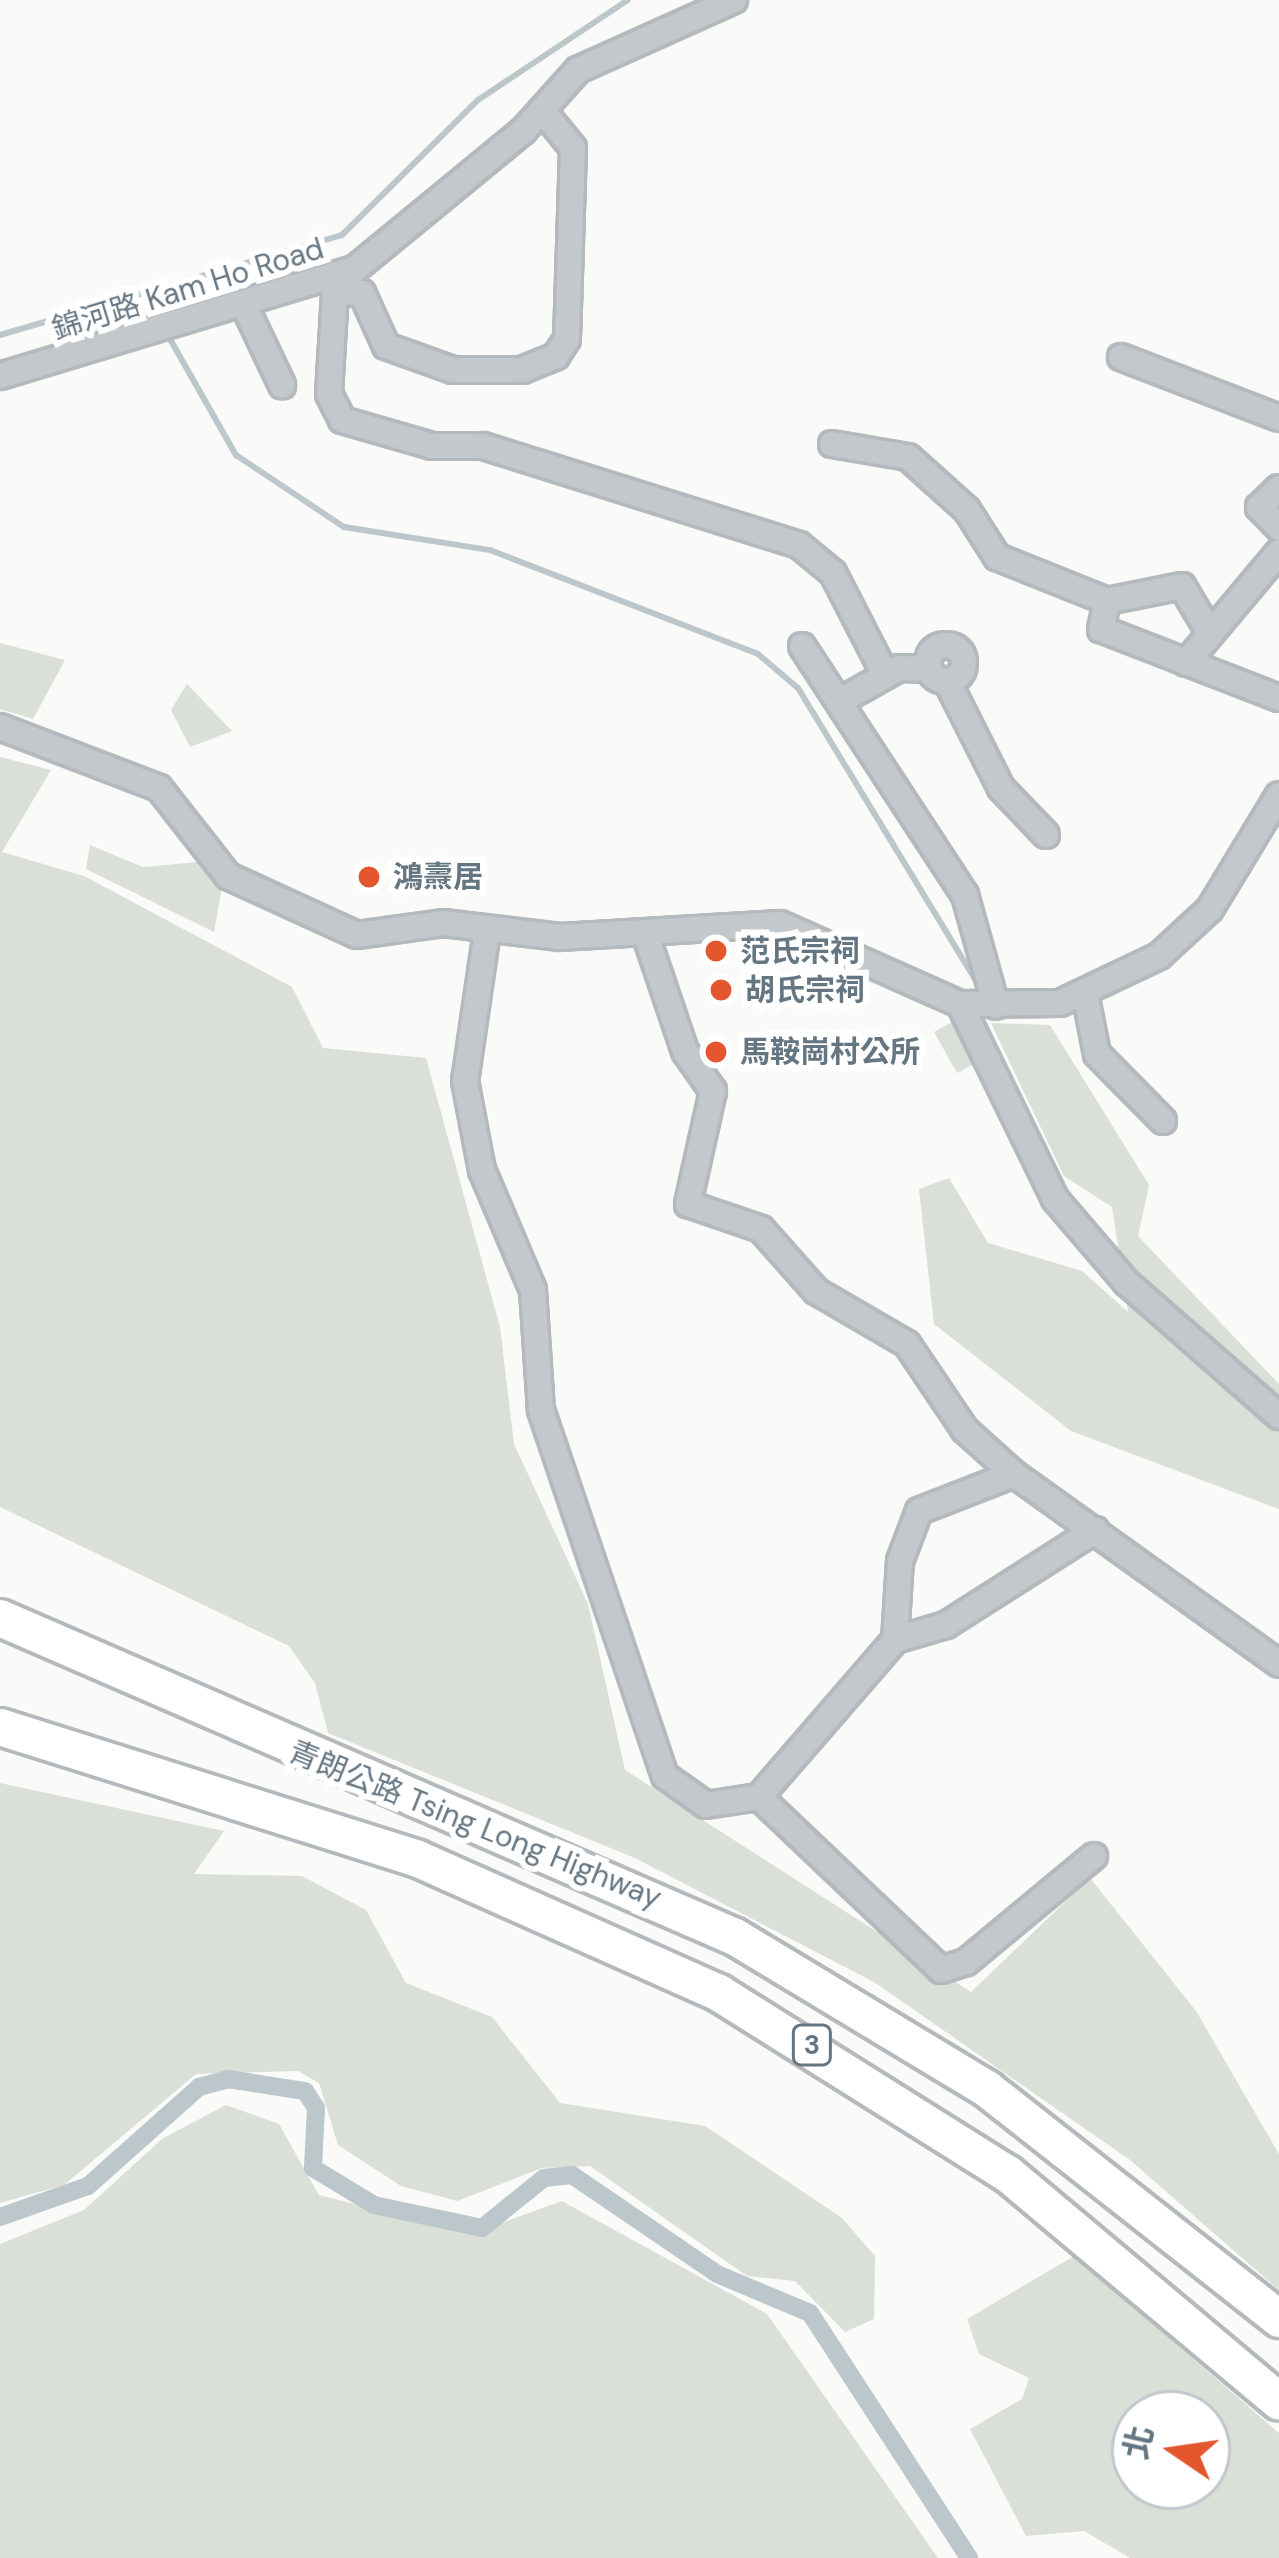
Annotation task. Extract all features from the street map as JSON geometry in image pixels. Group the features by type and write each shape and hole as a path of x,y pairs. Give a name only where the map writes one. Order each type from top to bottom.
{"highway":[{"name":"青朗公路 Tsing Long Highway","path":"0,1618 734,1937 987,2089 1279,2319"},
{"name":"青朗公路 Tsing Long Highway","path":"0,1727 418,1859 719,1993 1008,2174 1279,2401"}],"street":[{"name":"錦河路 Kam Ho Road","path":"0,376 244,305 337,284 374,259 598,56 734,0"},
{"path":"542,110 573,148 567,339 556,356 522,370 453,370 386,346 362,293 337,284 329,394 342,420 432,446 483,446 799,545 833,573 885,674"},
{"path":"244,305 282,385"},
{"path":"1121,357 1279,418"},
{"path":"832,444 908,457 967,510 997,556 1107,601 1182,586 1207,628"},
{"path":"1279,488 1259,507 1279,528"},
{"path":"1186,663 1207,628 1279,552"},
{"path":"1107,601 1101,628 1279,698"},
{"path":"802,646 844,699 965,895 996,1006"},
{"path":"844,699 885,674 938,675 1001,788 1046,835"},
{"path":"0,727 159,788 228,876 357,935 443,923 487,931 645,933 728,919 800,928 960,1004 996,1006 1085,993 1194,927 1279,795"},
{"path":"487,931 465,1081 482,1170 533,1290 541,1410 574,1517 615,1609 665,1777 706,1805 759,1797 895,1640 946,1625 1095,1530"},
{"path":"645,933 685,1051 713,1091 686,1200 761,1229 816,1291 908,1344 965,1430 1014,1474 1279,1664"},
{"path":"1085,993 1097,1054 1163,1121"},
{"path":"960,1004 1054,1199 1126,1283 1279,1416"},
{"path":"895,1640 900,1561 919,1511 1014,1474"},
{"path":"759,1797 941,1970 966,1962 1094,1856"}],"shaded area":[{"path":"0,643 65,660 33,719 0,709"},
{"path":"187,684 232,731 190,747 171,710"},
{"path":"0,757 51,770 2,852 84,876 292,987 323,1048 426,1058 500,1327 514,1444 588,1604 625,1770 971,1992 1090,1878 1196,2011 1279,2154 1279,2290 1130,2160 874,1982 635,1858 328,1733 315,1683 289,1646 0,1507"},
{"path":"90,845 143,867 210,861 222,888 214,932 86,869"},
{"path":"961,1017 984,1059 957,1073 934,1032"},
{"path":"991,1023 1050,1025 1149,1185 1138,1236 1279,1384 1279,1509 1071,1431 934,1324 919,1189 949,1178 988,1243 1082,1271 1128,1312 1112,1207 1064,1176"},
{"path":"0,1783 224,1831 194,1874 302,1876 366,1910 406,1983 492,2017 560,2103 705,2126 842,2218 875,2256 874,2319 845,2332 795,2281 747,2276 590,2166 542,2168 457,2201 401,2186 338,2145 319,2083 298,2071 196,2074 64,2185 0,2203"},
{"path":"226,2105 279,2124 319,2195 471,2234 562,2201 767,2314 938,2558 0,2558 0,2244 84,2210 162,2139"},
{"path":"1074,2256 1229,2390 1111,2390 1111,2510 1231,2510 1231,2392 1279,2433 1279,2558 1130,2558 1084,2531 1026,2536 970,2429 1022,2399 1029,2378 979,2354 967,2319"}],"waterway":[{"path":"0,335 342,235 478,100 628,0"},
{"path":"144,292 160,320"},
{"path":"166,332 236,455 344,527 490,550 758,654 798,688 975,979"},
{"path":"0,2217 88,2186 199,2087 228,2079 305,2091 316,2108 313,2168 374,2205 482,2228 544,2178 572,2175 717,2274 810,2313 969,2558"}],"place":[{"name":"鴻燾居","path":"369,877"},
{"name":"范氏宗祠","path":"716,951"},
{"name":"胡氏宗祠","path":"721,990"},
{"name":"馬鞍崗村公所","path":"716,1052"}]}
